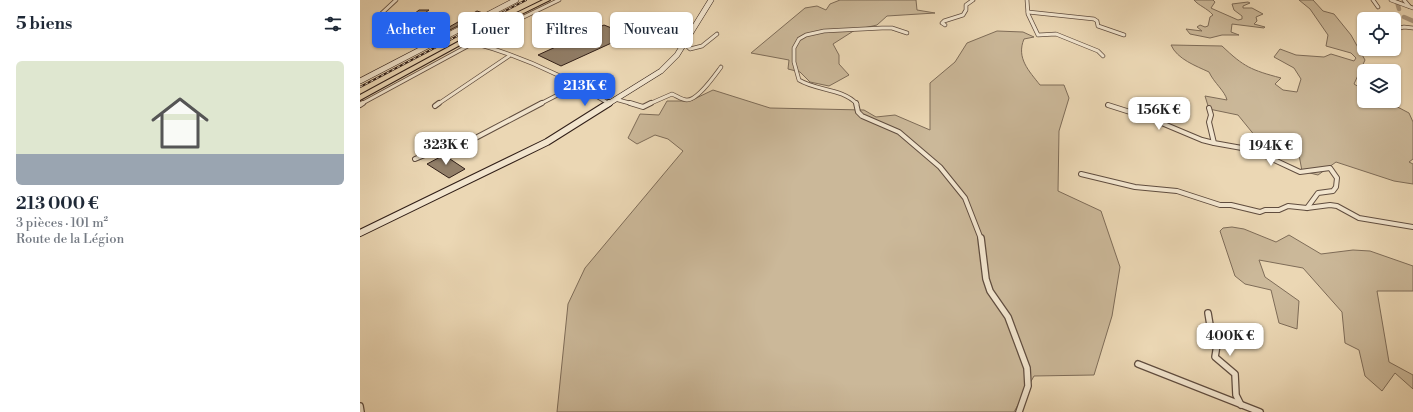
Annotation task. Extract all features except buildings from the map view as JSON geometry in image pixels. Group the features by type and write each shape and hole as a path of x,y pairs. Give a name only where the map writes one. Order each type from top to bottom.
{"highway":[{"path":"360,92 478,29 538,0"},
{"path":"360,98 469,38 547,0"}],"main road":[{"path":"450,34 516,0"},
{"path":"693,30 711,0"},
{"path":"360,81 423,48"},
{"path":"360,233 548,142 661,71 673,60 682,48"}],"street":[{"path":"383,12 396,0"},
{"path":"524,16 559,0"},
{"path":"945,25 942,23 944,21 963,15 966,10 966,5 973,0"},
{"path":"1027,0 1028,12 1038,35 1056,34 1098,51 1103,56"},
{"path":"1373,0 1378,7"},
{"path":"1391,0 1413,8"},
{"path":"1404,0 1409,6"},
{"path":"1028,12 1050,13 1094,19 1097,21 1098,26 1124,34"},
{"path":"907,33 891,28 871,28 829,30 804,36 794,47 794,60 799,80 823,90 853,99 858,108 858,112 862,116 898,132 940,167 965,198 981,236 986,279 990,291 1008,317 1027,368 1028,386 1019,412"},
{"path":"1401,28 1413,28"},
{"path":"689,48 699,47 717,34"},
{"path":"360,106 464,48"},
{"path":"486,48 577,85 608,103"},
{"path":"435,106 508,56"},
{"path":"615,99 642,107 672,94 686,100 690,99 698,94 721,67"},
{"path":"415,159 425,153 456,147 466,143 577,85"},
{"path":"1108,105 1152,119 1202,140 1241,149 1254,150 1300,172 1308,173 1324,167 1330,168 1337,178 1336,187 1333,190 1318,193 1307,208"},
{"path":"1209,108 1211,115 1209,122 1214,143"},
{"path":"1081,174 1135,187 1177,191 1220,205 1231,205 1260,212 1265,210 1279,210 1288,206 1307,208 1333,205 1359,218 1413,227"},
{"path":"1208,313 1210,325 1218,339 1215,357 1235,374 1236,395 1241,405"},
{"path":"1138,364 1260,412"},
{"path":"360,406 361,412"}],"shaded area":[{"path":"840,0 916,0 917,10 935,13 887,16 877,25 855,30 833,44 839,55 839,64 849,75 829,86 810,82 800,72 788,69 789,60 751,53 805,8 817,6 826,10 830,4"},
{"path":"1194,0 1213,0 1215,2 1211,8 1238,20 1242,19 1242,16 1234,10 1232,4 1248,2 1250,3 1243,6 1243,8 1252,8 1263,14 1256,17 1257,21 1254,24 1265,27 1232,24 1231,32 1239,35 1222,35 1210,38 1190,34 1186,29 1202,31 1197,27 1200,25 1205,27 1208,26 1210,17 1213,15"},
{"path":"1299,0 1313,0 1323,11 1334,14 1351,35 1357,46 1357,56 1363,56 1365,60 1363,64 1357,64 1357,77 1354,84 1357,86 1357,108 1399,108 1409,113 1413,122 1413,159 1409,162 1413,164 1413,184 1394,181 1336,162 1318,175 1302,171 1299,155 1293,150 1260,142 1238,115 1209,109 1205,96 1227,100 1224,93 1209,72 1182,58 1171,45 1222,46 1236,59 1248,67 1262,73 1281,78 1275,84 1283,90 1297,92 1301,79 1294,68 1274,57 1280,49 1296,55 1324,57 1331,54 1354,61 1356,58 1351,53 1326,46 1328,35 1310,9"},
{"path":"997,31 1023,32 1034,37 1024,39 1022,46 1023,58 1028,69 1040,85 1064,85 1069,98 1059,131 1058,191 1101,211 1120,267 1112,316 1094,375 1034,376 1014,412 557,412 568,304 585,268 683,151 668,139 655,135 637,144 628,138 640,114 659,115 667,101 690,101 713,90 770,108 864,110 876,117 895,115 930,130 930,83 955,62 967,43"},
{"path":"1232,227 1244,229 1276,242 1289,235 1321,254 1353,250 1370,251 1413,266 1413,291 1377,291 1389,362 1413,375 1413,389 1395,373 1382,391 1365,376 1359,350 1345,343 1342,312 1303,268 1259,260 1265,277 1299,301 1297,329 1279,323 1271,290 1245,284 1235,276 1220,231 1223,228"}],"waterway":[{"path":"1397,2 1399,9"},
{"path":"1404,17 1413,21"}],"railway":[{"path":"360,87 526,0"}]}
